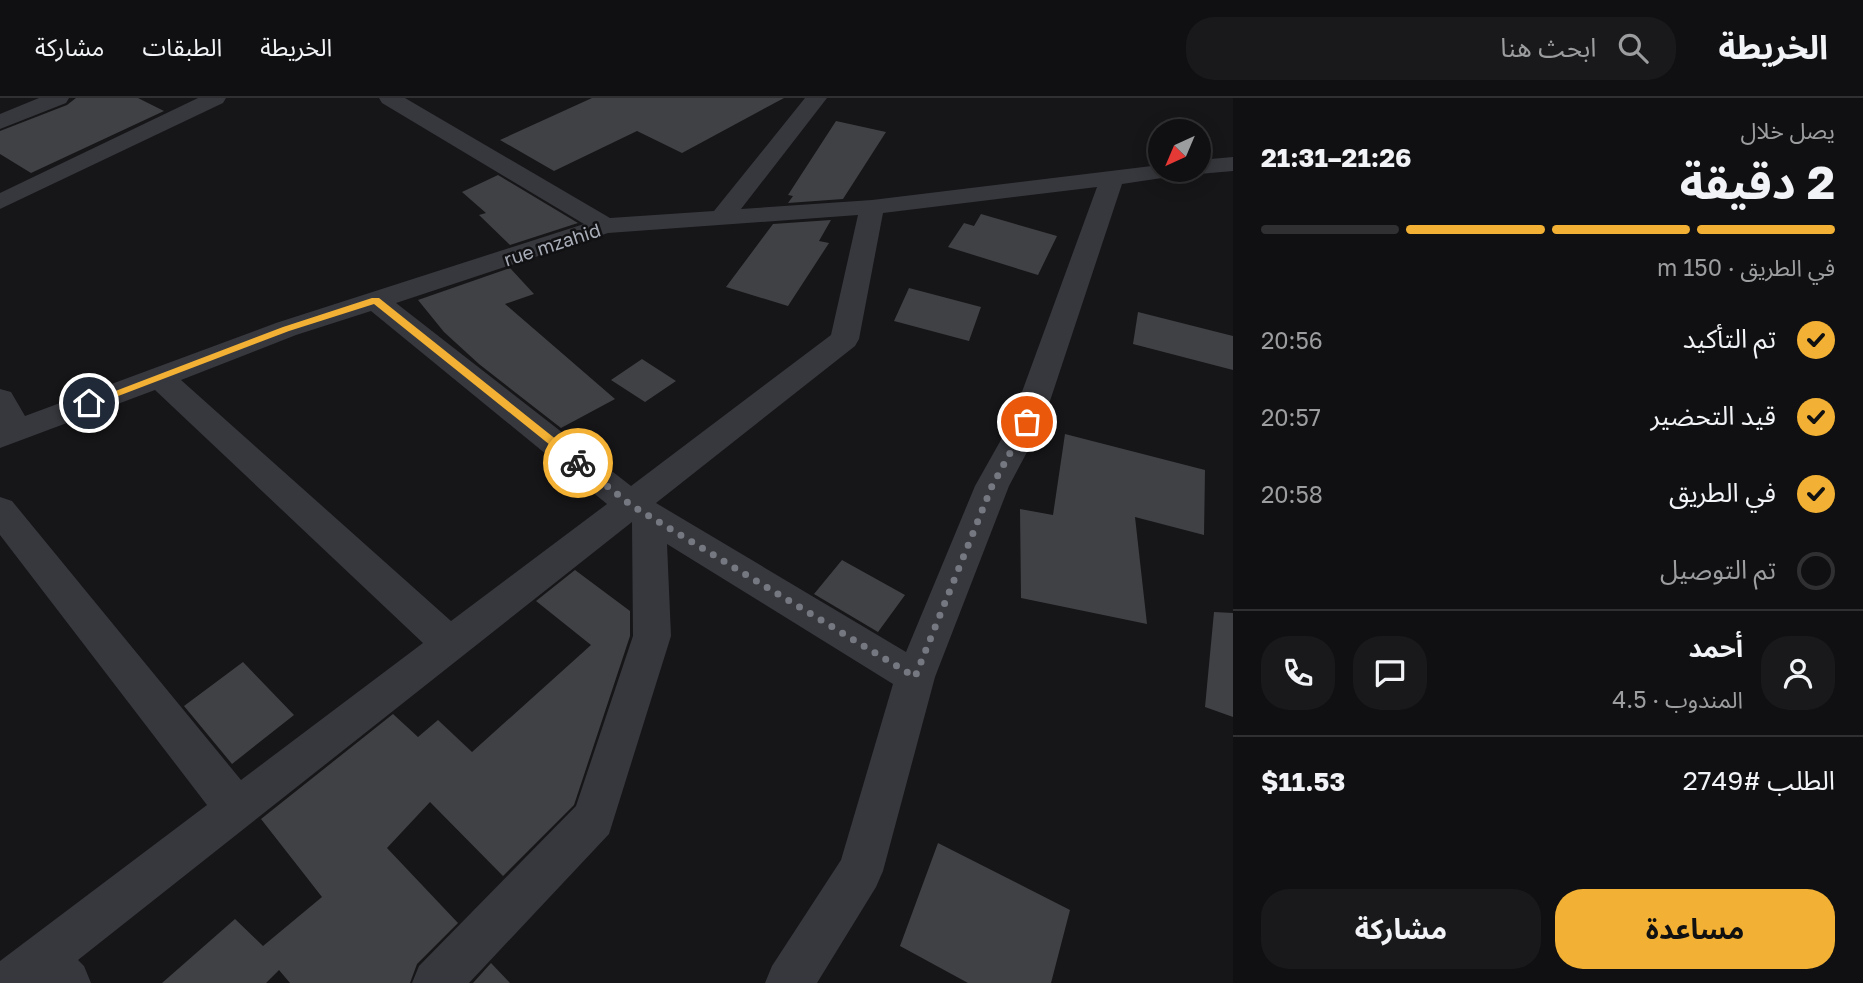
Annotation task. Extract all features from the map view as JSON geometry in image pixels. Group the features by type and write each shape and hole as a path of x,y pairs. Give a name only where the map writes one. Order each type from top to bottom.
{"street":[{"path":"0,122 58,98"},
{"path":"0,202 215,98"},
{"path":"390,98 605,226"},
{"path":"721,218 816,98"},
{"path":"1211,166 1233,164"},
{"name":"rue mzahid","path":"9,433 286,329 605,226 872,207 1148,173"},
{"path":"789,983 860,871 915,677 992,486 1027,422 1113,176"},
{"path":"40,975 237,809 450,644 640,510 845,339 872,207"},
{"path":"375,300 640,510 915,677"},
{"path":"160,377 450,644"},
{"path":"0,399 9,433"},
{"path":"0,510 237,809"},
{"path":"436,983 594,819 652,636 640,510"}],"building":[{"path":"76,98 138,98 164,111 31,173 0,154 0,131 67,105"},
{"path":"592,98 784,98 682,153 637,131 554,171 500,140"},
{"path":"836,121 886,132 843,199 788,203 793,196 788,195"},
{"path":"498,175 578,223 510,245 479,215 486,213 462,192"},
{"path":"981,214 1057,236 1038,275 948,247 964,223 974,226"},
{"path":"831,220 819,241 829,243 788,306 726,287 773,224"},
{"path":"510,268 534,294 505,304 615,399 561,428 479,364 444,332 418,300"},
{"path":"909,288 981,307 969,341 894,321"},
{"path":"1138,312 1233,336 1233,370 1133,344"},
{"path":"642,359 676,381 645,402 611,380"},
{"path":"1065,434 1205,470 1204,535 1135,517 1147,624 1021,598 1020,509 1053,515"},
{"path":"842,560 905,595 878,632 814,594"},
{"path":"575,570 630,611 630,636 574,805 503,876 430,802 387,848 458,923 417,964 410,983 290,983 279,970 266,983 162,983 235,919 263,946 322,897 261,819 393,714 418,737 438,720 472,752 591,645 536,601"},
{"path":"1214,612 1233,613 1233,717 1205,707"},
{"path":"243,662 294,715 232,764 184,706"},
{"path":"938,843 1070,910 1051,983 968,983 900,946"},
{"path":"491,963 510,983 473,983"}],"way so far":[{"path":"578,463 631,505 915,677 992,486 1027,422"}],"route":[{"path":"89,403 286,329 375,300 578,463"}]}
